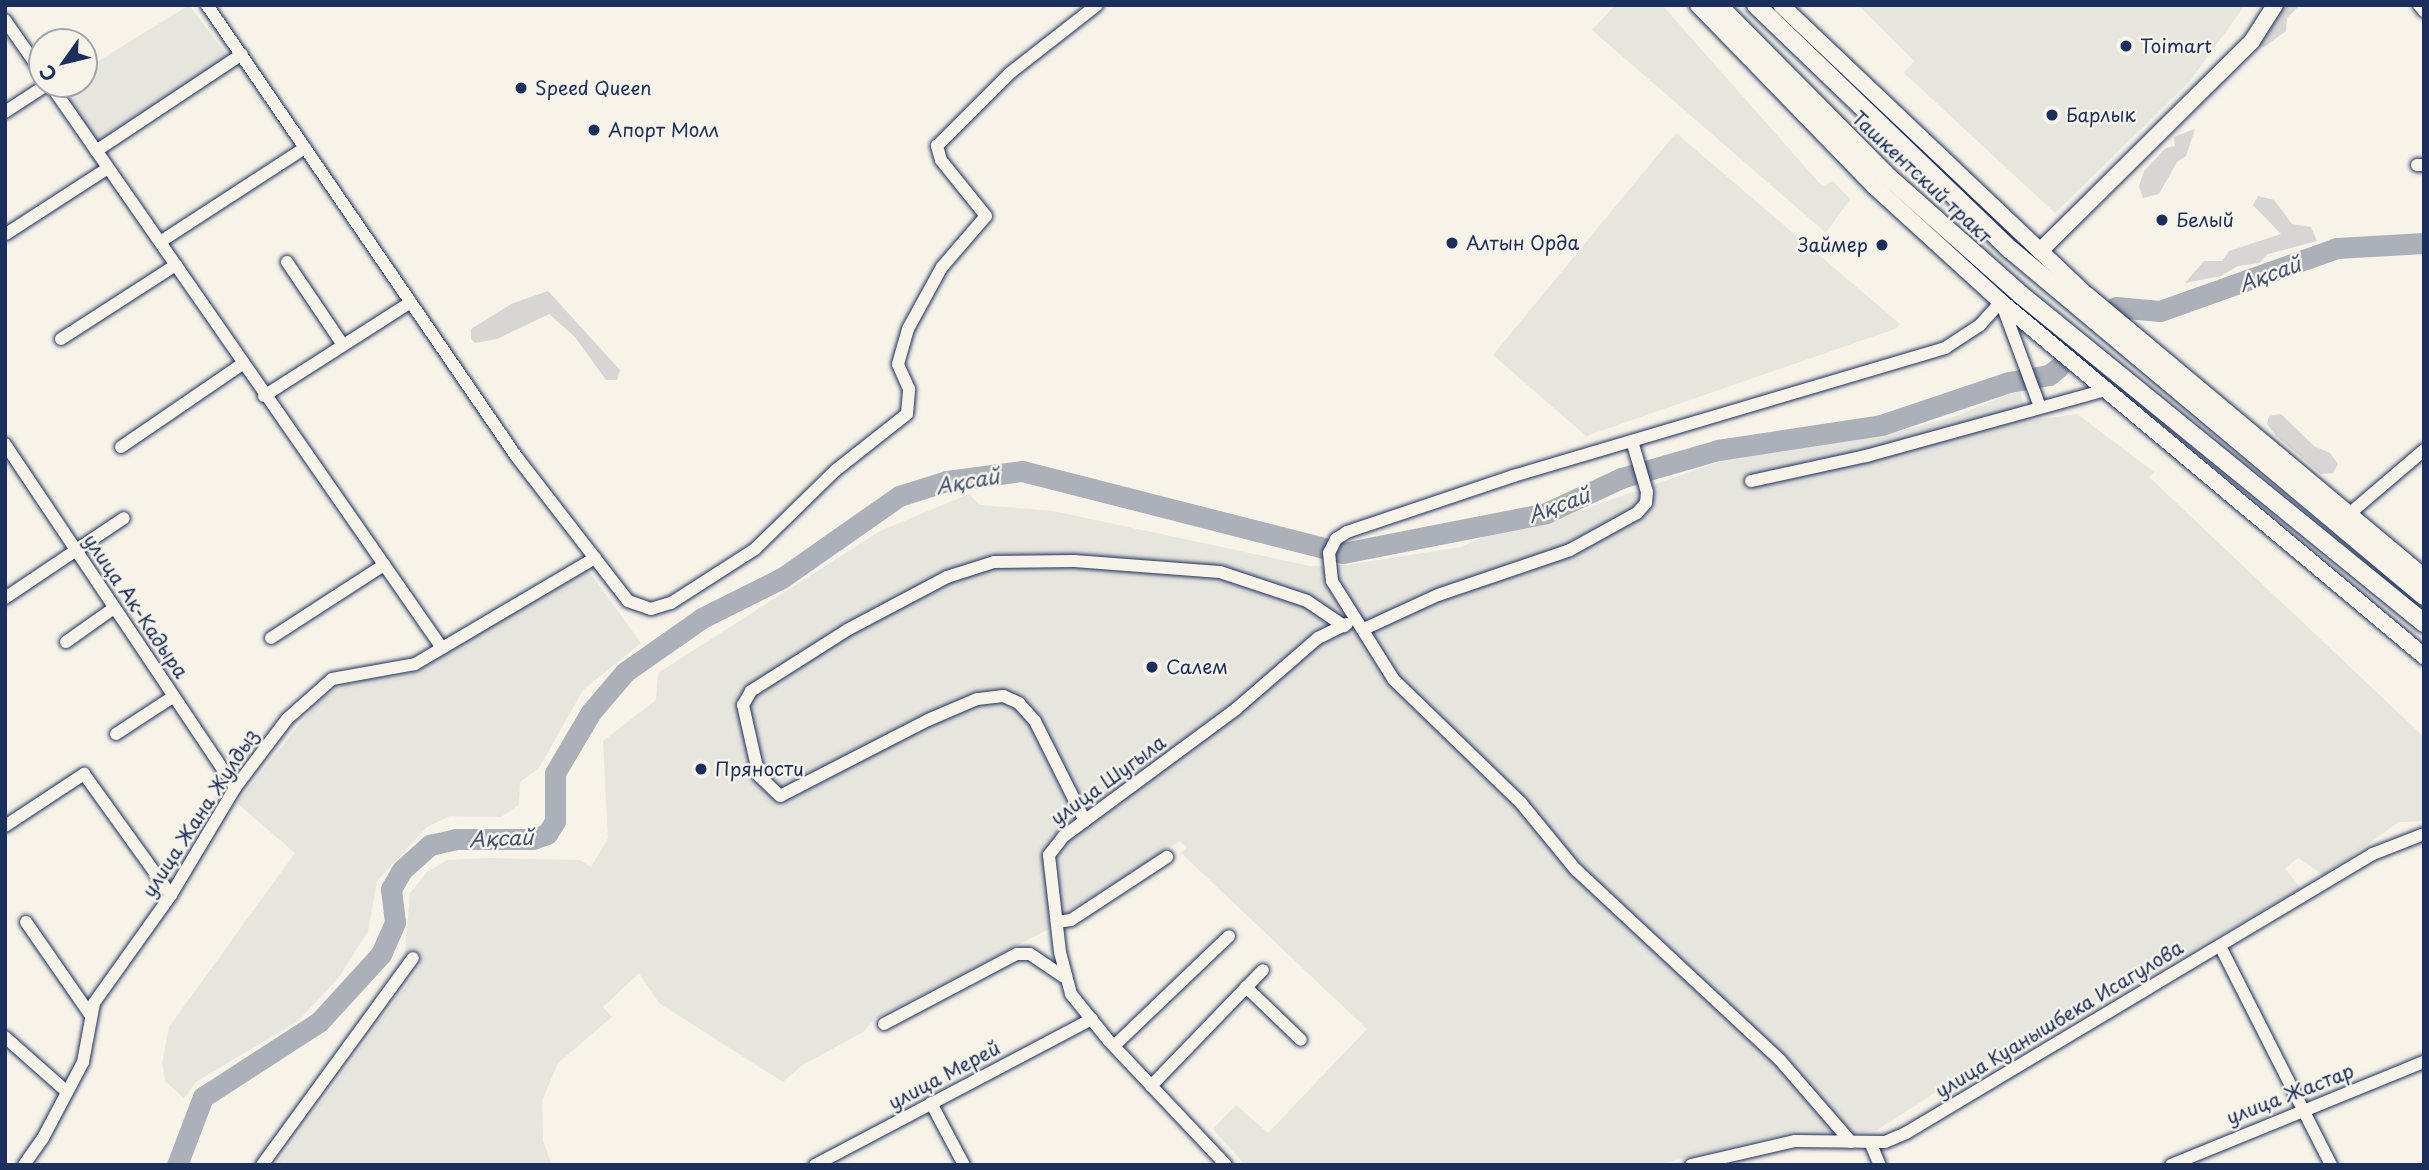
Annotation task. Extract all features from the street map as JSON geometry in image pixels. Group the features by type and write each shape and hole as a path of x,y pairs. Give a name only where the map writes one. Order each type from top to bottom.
{"highway":[{"name":"Ташкентский тракт","path":"1718,5 1885,174 2108,369 2424,623"},
{"path":"1756,5 1947,192 2124,349 2424,596"}],"main road":[{"path":"1698,5 1875,187 2001,302 2424,656"},
{"path":"1781,5 2087,295 2424,577"},
{"path":"2040,251 2252,41 2275,5"}],"street":[{"path":"207,5 516,456 595,558 638,607 651,609 671,603 755,549 836,470 907,414 909,390 898,364 908,329 942,267 984,224 986,216 941,160 937,146 1010,73 1097,5"},
{"path":"2418,5 2424,11"},
{"path":"5,20 28,53"},
{"path":"96,151 242,54"},
{"path":"5,112 28,97"},
{"path":"59,98 442,648"},
{"path":"160,242 305,148"},
{"path":"6,234 108,168"},
{"path":"287,262 343,345"},
{"path":"61,339 176,265"},
{"path":"264,396 411,302"},
{"path":"1851,1142 1779,1059 1576,870 1521,803 1407,693 1332,581 1329,567 1336,539 1513,476 1945,348 1980,326 2001,302 2040,407"},
{"path":"121,447 242,364"},
{"path":"1751,481 1866,456 2106,390"},
{"name":"улица Шугыла","path":"1226,1165 1114,1046 1071,994 1065,977 1057,922 1049,855 1053,844 1236,709 1318,638 1344,626 1361,624 1608,533 1637,513 1646,503 1647,492 1632,441"},
{"name":"улица Ак-Кадыра","path":"5,444 235,788"},
{"path":"2348,515 2424,450"},
{"path":"5,598 124,518"},
{"name":"улица Жана Жулдыз","path":"24,1165 83,1062 89,1013 171,895 235,788 287,719 316,690 346,674 398,669 442,648 595,558"},
{"path":"1085,821 1035,721 1019,703 1003,696 977,699 928,720 780,796 759,776 743,705 751,691 847,630 947,577 994,562 1074,561 1220,572 1307,601 1344,626"},
{"path":"271,638 384,565"},
{"path":"66,642 114,608"},
{"path":"116,734 174,696"},
{"path":"5,826 84,774 171,895"},
{"name":"улица Куанышбека Исагулова","path":"1691,1165 1795,1141 1885,1142 1906,1133 2373,854 2424,834"},
{"path":"1057,922 1071,920 1167,857"},
{"path":"26,922 89,1013"},
{"path":"1114,1046 1229,936"},
{"path":"2220,946 2331,1165"},
{"path":"884,1024 1017,954 1030,954 1065,977"},
{"path":"262,1165 412,958"},
{"path":"1151,1086 1263,970"},
{"path":"1246,987 1301,1040"},
{"name":"улица Мерей","path":"816,1165 1092,1019"},
{"path":"5,1037 67,1092"},
{"name":"улица Жастар","path":"2171,1165 2424,1062"},
{"path":"931,1103 964,1165"},
{"path":"1870,1142 1880,1165"}],"shaded area":[{"path":"189,5 228,57 97,142 66,98 98,98 98,61"},
{"path":"1615,5 1662,5 1822,186 1833,181 1850,199 1826,233 1592,30"},
{"name":"Барлык","path":"1858,5 2245,5 2190,81 2055,213 1904,73 1914,61"},
{"path":"2283,5 2300,5 2287,18 2286,31 2264,47 2256,45"},
{"path":"2195,129 2186,156 2177,162 2159,194 2143,198 2139,186 2144,171 2166,148 2175,146 2174,137"},
{"name":"Алтын Орда","path":"1676,133 1900,324 1895,329 1586,436 1493,355"},
{"path":"2258,196 2274,200 2292,224 2311,227 2317,241 2268,254 2259,263 2238,266 2221,276 2185,283 2204,261 2222,261 2229,251 2281,234 2253,205"},
{"path":"548,291 620,370 617,380 606,380 575,337 549,314 497,339 475,343 471,339 471,329 511,304"},
{"path":"2020,390 2027,421 2077,414 2154,472 2149,477 2424,737 2424,821 2399,822 2324,875 2298,858 2285,868 2301,889 2124,989 2021,1038 1877,1130 1853,1133 1800,1130 1656,1165 1245,1165 1213,1129 1236,1105 1268,1133 1367,1029 1181,853 1187,847 1180,841 1068,912 1048,914 1049,929 876,1018 863,1032 801,1066 783,1082 659,1003 639,973 603,1007 612,1017 558,1063 542,1101 543,1141 552,1165 276,1165 421,965 405,953 410,893 427,872 447,860 488,858 579,860 591,867 608,838 603,741 656,700 658,673 880,531 969,494 980,505 1053,511 1310,566 1346,565 1461,547 1507,526 1548,522 1730,458 1877,437 1953,417"},
{"path":"2281,414 2314,446 2330,453 2338,464 2333,473 2321,474 2277,437 2267,424 2269,416"},
{"path":"588,570 641,643 583,690 539,768 520,782 519,805 501,817 450,816 427,827 377,881 368,931 340,976 298,1021 196,1082 184,1098 165,1081 162,1063 169,1027 295,853 237,803 320,699 347,682 411,673"}],"waterway":[{"name":"Ақсай","path":"2116,307 2160,311 2337,248 2424,243"},
{"name":"Ақсай","path":"177,1165 203,1097 319,1022 381,954 395,922 391,889 402,870 430,845 455,839 533,839 547,834 555,821 555,773 591,712 625,672 702,618 782,578 899,496 947,481 1022,471 1343,553 1546,513 1621,478 1718,450 1881,425 2009,382 2049,375 2059,367"}],"place":[{"name":"Toimart","path":"2126,46"},
{"name":"Speed Queen","path":"521,88"},
{"name":"Барлык","path":"2052,115"},
{"name":"Апорт Молл","path":"594,130"},
{"name":"Белый","path":"2162,220"},
{"name":"Алтын Орда","path":"1452,243"},
{"name":"Займер","path":"1882,245"},
{"name":"Салем","path":"1152,667"},
{"name":"Пряности","path":"701,769"}]}
